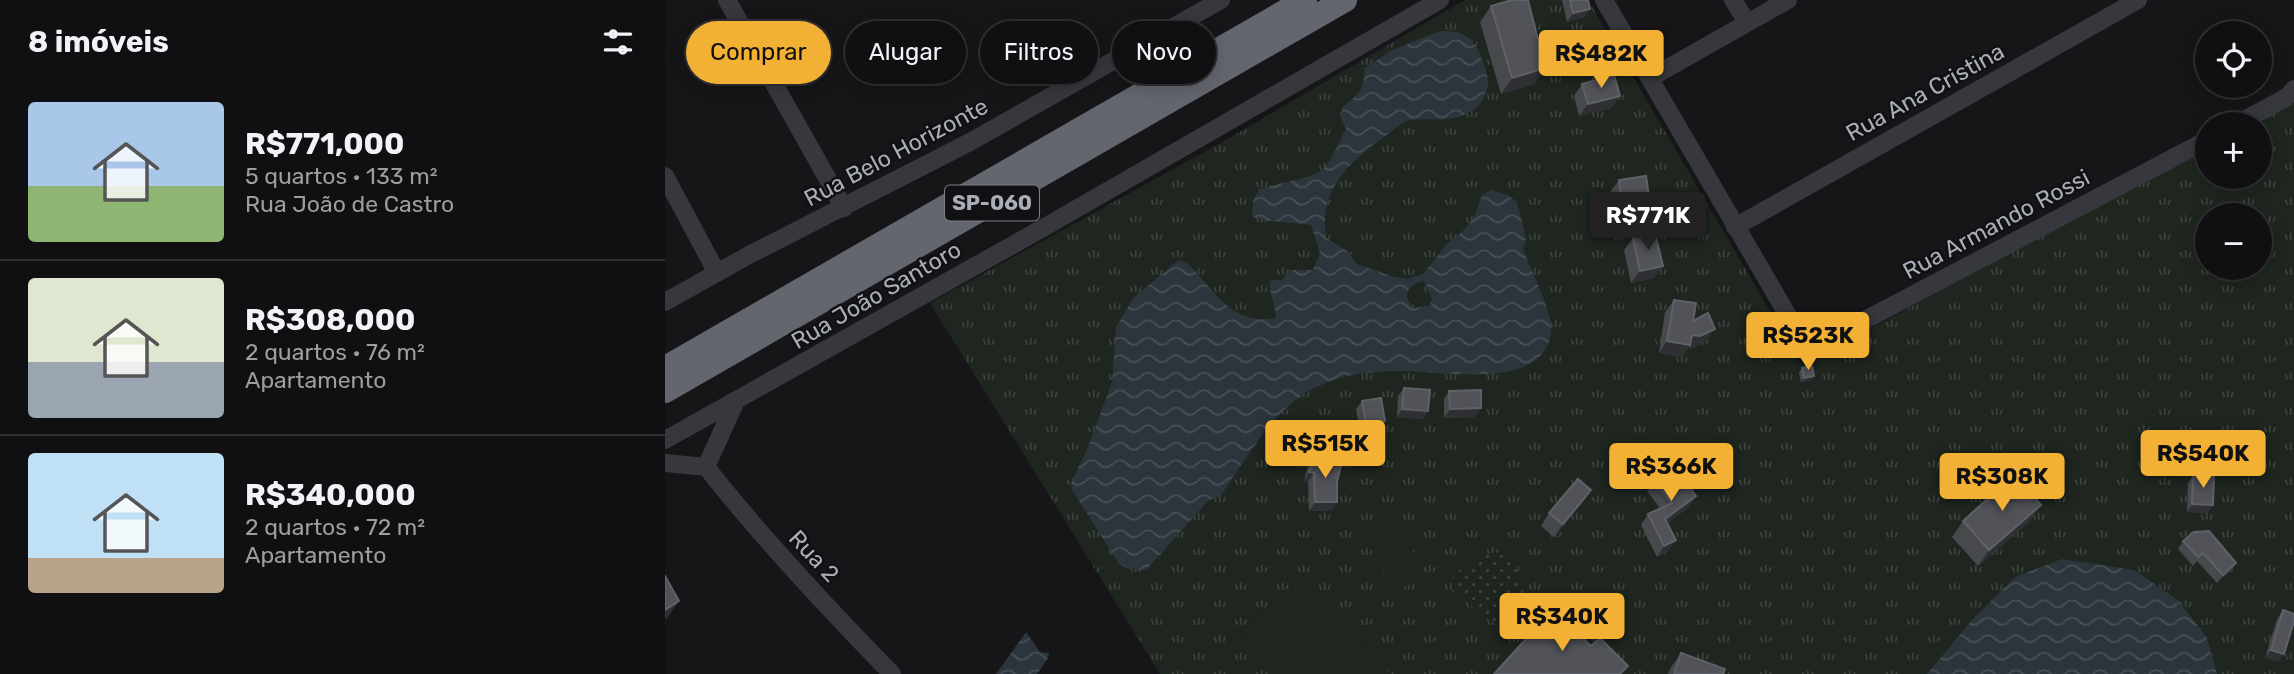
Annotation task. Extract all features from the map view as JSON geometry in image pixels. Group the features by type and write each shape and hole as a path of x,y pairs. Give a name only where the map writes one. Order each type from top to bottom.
{"highway":[{"name":"SP-060","path":"665,369 1305,0"},
{"name":"SP-060","path":"665,391 1345,0"},
{"path":"665,355 711,342"}],"street":[{"path":"727,0 844,208"},
{"name":"Rua Belo Horizonte","path":"665,302 970,142 1221,0"},
{"name":"Rua João Santoro","path":"665,440 736,403 1440,0"},
{"path":"1604,0 1735,227"},
{"path":"1733,0 1747,22"},
{"path":"1650,78 1788,0"},
{"name":"Rua Ana Cristina","path":"1735,227 2138,0"},
{"path":"2259,112 2287,97 2294,89"},
{"name":"Rua Armando Rossi","path":"1735,227 1808,351 2195,146"},
{"path":"665,176 717,273"},
{"path":"665,463 706,467 736,403"},
{"name":"Rua 2","path":"706,467 789,567 892,674"}],"green space":[{"path":"1465,0 1588,0 1801,364 2195,153 2195,189 2272,189 2271,112 2290,102 2294,104 2294,674 1160,674 930,303 1226,140"},
{"path":"1394,518 1426,576 1395,592 1364,535"},
{"path":"1511,551 1529,608 1499,626 1452,591 1454,574 1485,554"},
{"path":"1303,575 1390,674 1277,674 1239,630"}],"water":[{"path":"1440,31 1463,34 1473,42 1482,59 1488,78 1486,92 1479,105 1469,113 1453,118 1407,121 1359,157 1339,179 1332,192 1325,221 1326,238 1347,251 1357,264 1407,279 1423,274 1447,244 1464,230 1474,217 1482,195 1491,190 1507,195 1517,202 1526,239 1523,249 1550,317 1547,346 1534,361 1515,370 1491,374 1374,372 1340,378 1312,389 1278,417 1257,442 1221,495 1208,501 1146,570 1129,569 1119,564 1072,490 1071,483 1088,447 1112,382 1116,327 1134,297 1179,260 1192,268 1234,311 1253,318 1276,318 1270,280 1282,280 1289,270 1313,270 1320,253 1311,225 1252,216 1253,201 1259,189 1303,178 1327,165 1346,129 1341,120 1342,108 1359,92 1365,68 1392,50","holes":["1424,281 1432,299 1430,305 1416,308 1407,295 1410,288"]},
{"path":"2062,559 2134,570 2178,600 2207,638 2217,674 1927,674 1973,619 2015,577"},
{"path":"1026,632 1040,652 1049,653 1037,674 996,674"}],"building":[{"path":"1512,0 1528,0 1545,68 1512,78 1491,6"},
{"path":"1570,0 1588,0 1590,9 1573,13"},
{"path":"1614,75 1620,96 1588,104 1582,84"},
{"path":"1646,176 1650,204 1623,208 1619,180"},
{"path":"1655,233 1663,266 1640,271 1633,238"},
{"path":"1674,300 1696,303 1693,321 1708,313 1715,329 1700,336 1692,335 1690,345 1667,341"},
{"path":"1812,366 1814,376 1804,378 1802,368"},
{"path":"1404,388 1430,390 1428,411 1402,409"},
{"path":"1481,390 1481,408 1450,409 1449,391"},
{"path":"1381,398 1385,421 1366,424 1362,401"},
{"path":"1314,457 1341,465 1337,482 1337,502 1315,502 1314,473 1309,472"},
{"path":"1674,466 1696,496 1665,519 1676,540 1664,546 1648,514 1672,503 1655,481"},
{"path":"2014,475 2041,505 1989,550 1963,521"},
{"path":"2193,475 2214,476 2213,505 2192,504"},
{"path":"1578,479 1591,490 1563,524 1549,513"},
{"path":"2209,531 2236,563 2223,575 2203,553 2198,557 2183,541 2194,532"},
{"path":"665,576 679,601 665,610"},
{"path":"2283,610 2294,614 2284,654 2271,650"},
{"path":"1564,612 1573,629 1591,646 1600,638 1628,666 1620,674 1494,674 1538,626"},
{"path":"1681,653 1725,669 1723,674 1674,674"}]}
